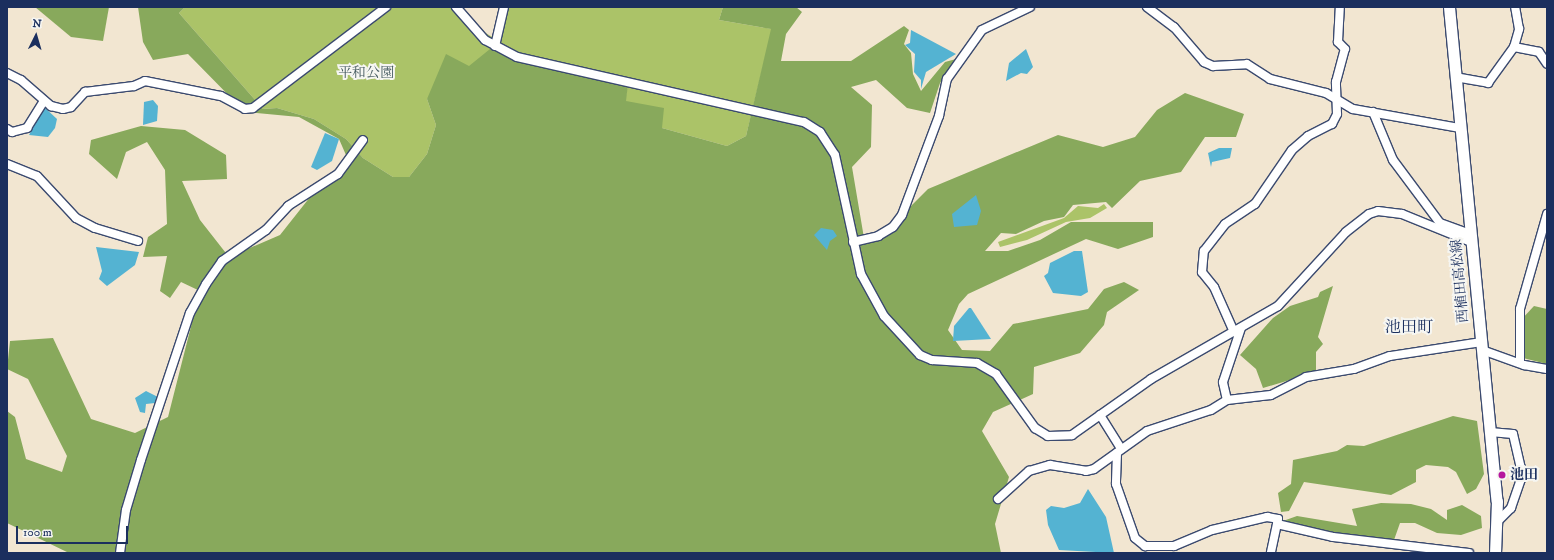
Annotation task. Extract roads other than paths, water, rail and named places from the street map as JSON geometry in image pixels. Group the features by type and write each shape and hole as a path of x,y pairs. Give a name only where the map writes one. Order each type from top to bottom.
{"main road":[{"name":"西植田高松線","path":"1449,7 1490,432 1497,522 1495,553"}],"street":[{"path":"7,73 21,80 44,101 63,109 71,107 85,92 134,86 145,81 214,95 245,109 253,108 386,7"},
{"path":"456,7 476,32 495,46 517,57 804,122 830,142 835,155 861,274 873,299 903,339 920,355 932,360 977,363 996,374 1035,428 1048,436 1072,435 1156,375 1278,306 1346,232 1369,214 1378,211 1402,214 1471,238"},
{"path":"495,46 504,7"},
{"path":"853,242 878,236 893,227 902,215 939,116 947,79 982,30 1030,7"},
{"path":"1147,7 1174,27 1204,62 1224,67 1247,64 1270,79 1318,90 1353,109 1460,128"},
{"path":"1227,400 1224,382 1238,330 1214,288 1202,272 1204,251 1225,224 1255,204 1292,150 1308,136 1332,124 1337,114 1336,82 1345,49 1338,42 1340,7"},
{"path":"1455,77 1488,83 1514,47 1519,29 1515,7"},
{"path":"1514,47 1540,52 1547,64"},
{"path":"9,133 27,128 44,101"},
{"path":"1373,112 1393,160 1440,223 1471,238"},
{"path":"120,553 126,510 141,460 190,313 206,284 222,261 266,230 288,206 338,174 363,140"},
{"path":"7,164 37,176 76,218 95,228 138,240"},
{"path":"1520,363 1520,310 1547,214"},
{"path":"998,499 1020,477 1039,466 1069,466 1086,471 1119,451 1147,431 1211,410 1227,400 1271,395 1306,377 1354,368 1390,356 1481,346 1520,363 1547,369"},
{"path":"1100,415 1119,451 1116,484 1135,538 1145,546 1174,546 1212,530 1243,521 1267,517 1278,519 1271,553"},
{"path":"1490,432 1513,434 1521,468 1521,479 1511,508 1497,522"},
{"path":"1277,524 1334,537 1467,553"}],"water":[{"path":"911,30 956,54 926,72 921,89 921,80 914,72 915,54 905,45 910,43"},
{"path":"1026,49 1033,67 1027,74 1021,73 1006,81 1009,63"},
{"path":"153,100 158,106 157,121 143,125 144,102"},
{"path":"44,107 57,119 55,128 48,137 29,135"},
{"path":"325,133 339,139 332,161 317,170 311,167"},
{"path":"1219,148 1232,148 1230,158 1212,162 1211,167 1208,153"},
{"path":"976,195 981,211 977,225 954,227 952,214"},
{"path":"821,228 833,230 837,236 830,241 827,250 814,235"},
{"path":"96,247 139,252 135,265 107,286 99,279 102,271"},
{"path":"1074,251 1082,251 1088,292 1081,296 1053,293 1044,276 1048,273 1050,263"},
{"path":"969,308 971,308 991,339 953,341 954,326"},
{"path":"146,391 158,397 155,403 146,404 145,413 140,412 135,398"},
{"path":"1088,489 1106,517 1114,553 1059,550 1048,525 1046,510 1051,506 1064,508 1080,503"}],"place":[{"name":"池田","path":"1502,475"}],"district":[{"name":"池田町","path":"1409,327"}],"park label":[{"name":"平和公園","path":"366,73"}]}
